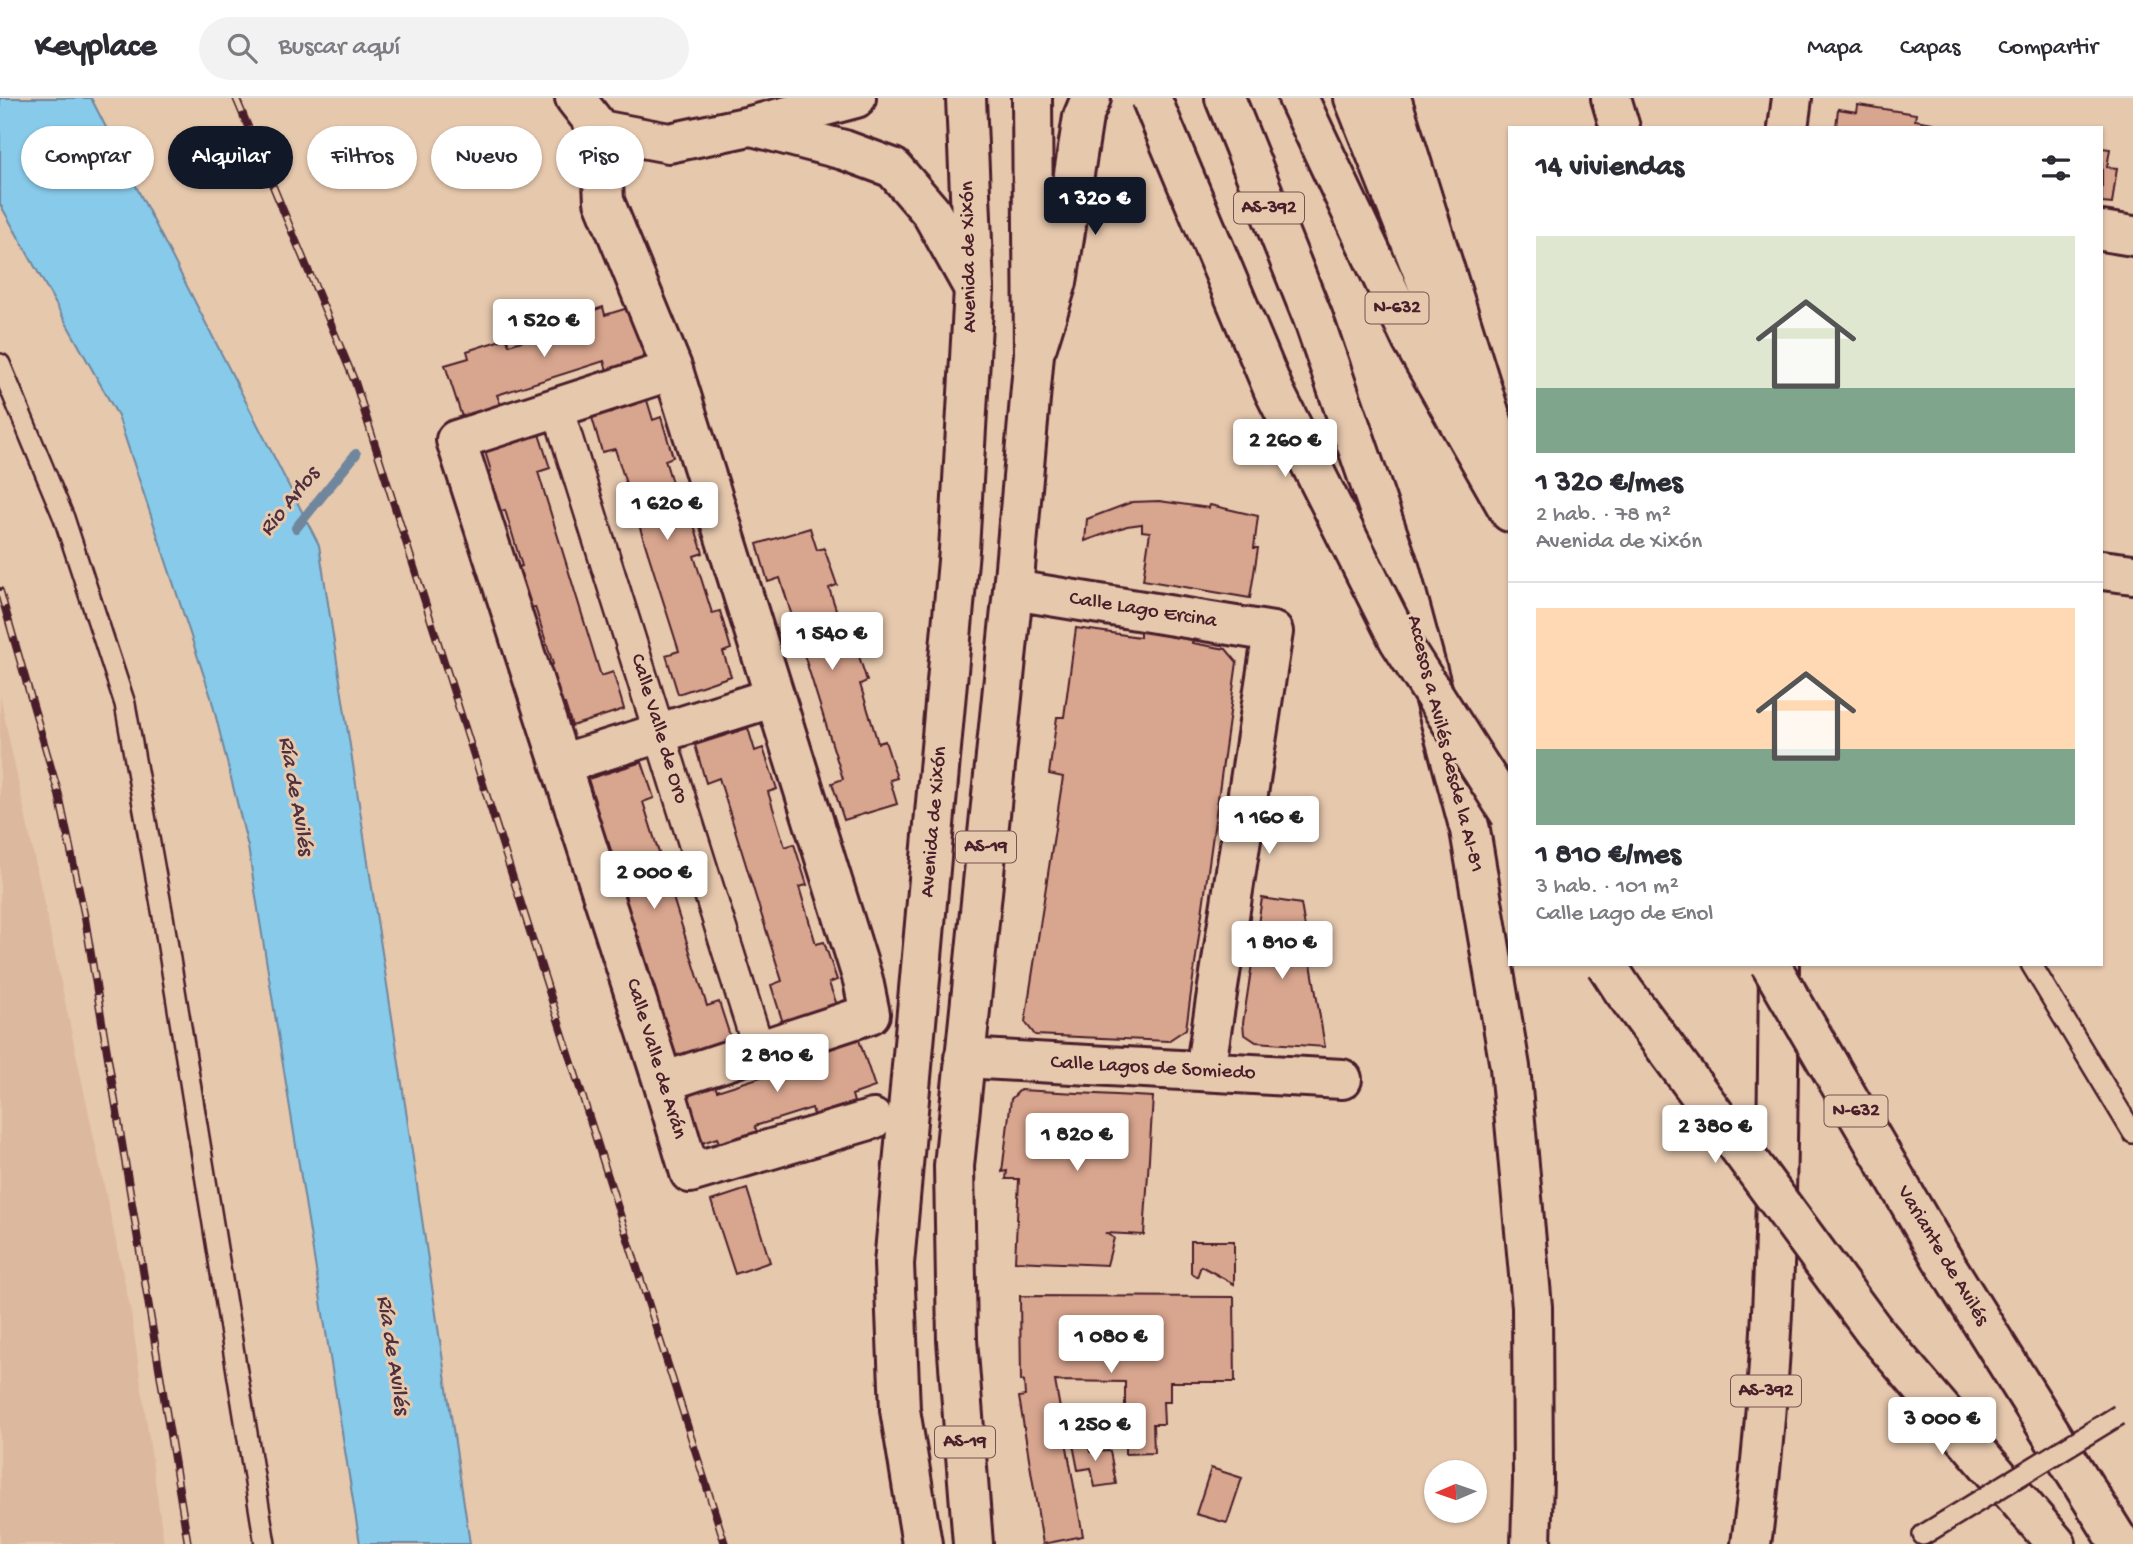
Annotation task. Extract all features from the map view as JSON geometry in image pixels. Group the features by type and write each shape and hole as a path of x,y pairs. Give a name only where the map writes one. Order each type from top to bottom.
{"main road":[{"path":"576,98 597,126"},
{"path":"644,138 668,143 750,126 856,98"},
{"name":"Avenida de Xixón","path":"922,1544 900,1410 894,1264 953,627 974,289 966,98"},
{"name":"AS-19","path":"973,1544 957,1327 954,1166 1013,590 1034,354 1032,98"},
{"path":"1034,354 1057,282 1083,117 1091,98"},
{"path":"1152,98 1269,379 1293,429 1399,640 1508,811"},
{"name":"Accesos a Avilés desde la AI-81","path":"1225,98 1313,318 1396,558 1470,830 1510,1067 1532,1307 1531,1544"},
{"name":"N-632","path":"1298,98 1412,340 1508,508"},
{"name":"N-632","path":"1354,98 1508,489"},
{"path":"1391,98 1508,473"},
{"path":"1611,98 1619,126"},
{"path":"1788,126 1792,98"},
{"path":"750,126 844,150 893,168 932,212 974,289"},
{"path":"603,189 604,201 673,370 863,980 870,1014 663,1082"},
{"path":"2103,231 2133,236"},
{"path":"557,407 673,370"},
{"name":"Calle Valle de Arán","path":"557,407 456,440 690,1173 873,1119"},
{"path":"2103,570 2133,574"},
{"name":"Calle Lago Ercina","path":"1013,590 1273,632 1205,1072"},
{"path":"561,764 775,697"},
{"path":"1607,966 1874,1331 2056,1544"},
{"name":"Variante de Avilés","path":"1771,966 1941,1257 2120,1544"},
{"name":"AS-392","path":"1751,1544 1760,1477 1776,1238 1779,966"},
{"name":"Calle Lagos de Somiedo","path":"964,1058 1342,1079"}],"street":[{"name":"Calle Valle de Oro","path":"557,407 759,1051"}],"lane":[{"path":"0,365 64,519 125,704 163,916 265,1544"},
{"path":"2032,966 2133,1133"},
{"path":"1923,1535 2126,1411"}],"shaded area":[{"path":"0,696 131,1312 164,1544 0,1544"}],"water":[{"name":"Ría de Avilés","path":"0,98 91,98 105,126 21,126 21,189 137,189 319,545 470,1544 360,1544 248,847 211,697 118,416 0,204"}],"building":[{"path":"1858,105 1916,114 1915,120 1934,123 1934,126 1836,126 1838,109 1857,112"},
{"path":"2103,148 2110,149 2107,167 2117,168 2112,204 2103,203"},
{"path":"603,307 605,315 628,308 646,362 608,374 604,361 497,395 502,408 463,420 445,365 469,358 467,351 507,338 509,345 566,327 563,321"},
{"path":"646,397 653,420 661,417 673,457 665,460 683,518 691,516 703,553 694,556 712,613 720,611 731,649 723,652 731,676 678,694 666,655 679,651 615,449 602,452 591,414"},
{"path":"538,431 550,468 538,472 601,676 613,672 624,709 572,726 565,704 557,706 545,666 553,664 535,607 527,609 513,569 522,566 505,510 497,512 485,474 491,471 484,448"},
{"path":"1159,501 1209,508 1210,505 1258,516 1254,548 1258,548 1250,598 1143,580 1150,532 1142,531 1142,524 1127,526 1085,541 1087,519 1132,502"},
{"path":"810,528 817,550 824,548 837,585 829,588 848,646 855,644 867,681 860,684 878,743 885,741 897,778 890,780 897,804 844,820 832,783 843,779 780,578 768,582 757,544"},
{"path":"1076,628 1140,637 1140,630 1193,637 1192,643 1226,649 1237,662 1186,1029 1168,1041 1035,1035 1025,1022 1063,777 1049,774 1057,717 1064,717"},
{"path":"748,728 755,751 763,748 777,789 768,792 785,847 794,844 807,885 799,887 816,944 824,942 837,980 829,983 837,1005 783,1023 771,985 782,981 719,778 706,783 695,745"},
{"path":"642,762 654,798 643,802 707,1006 719,1002 731,1039 676,1057 669,1035 661,1037 649,997 657,995 639,937 632,940 619,901 626,897 608,841 601,844 588,804 595,801 588,779"},
{"path":"1262,898 1301,904 1325,1047 1256,1042 1244,1034 1243,1023"},
{"path":"857,1034 875,1087 852,1095 854,1102 814,1115 812,1108 755,1126 757,1133 720,1145 717,1138 693,1146 676,1091 713,1080 717,1091 824,1057 821,1045"},
{"path":"1020,1090 1153,1097 1144,1235 1105,1233 1114,1238 1107,1265 1015,1261 1019,1179 1006,1179 1007,1171 1002,1172 1011,1099"},
{"path":"747,1189 770,1262 735,1274 711,1201"},
{"path":"1191,1241 1234,1241 1234,1284 1201,1266 1197,1277 1191,1273"},
{"path":"1020,1296 1234,1297 1235,1382 1170,1382 1170,1402 1163,1402 1164,1424 1153,1424 1154,1453 1125,1454 1125,1382 1055,1381 1083,1536 1043,1544 1019,1397 1025,1396 1024,1381 1021,1381"},
{"path":"1086,1437 1090,1452 1110,1451 1116,1484 1095,1487 1091,1468 1078,1470 1072,1439"},
{"path":"1211,1468 1242,1478 1227,1523 1196,1514"}],"waterway":[{"name":"Rio Arlos","path":"296,528 356,454"}],"railway":[{"path":"236,98 355,382 725,1544"},
{"path":"0,591 59,795 85,918 188,1544"}]}
